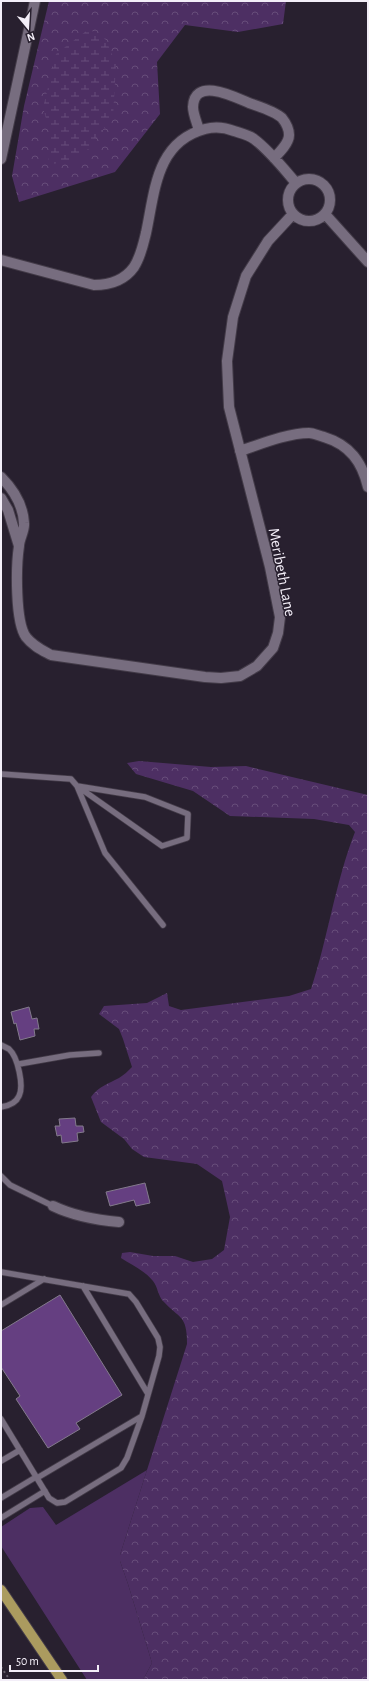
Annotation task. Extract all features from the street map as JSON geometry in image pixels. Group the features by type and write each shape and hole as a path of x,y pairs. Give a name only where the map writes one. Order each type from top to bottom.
{"main road":[{"path":"1,1590 62,1680"}],"street":[{"path":"1,159 35,1"},
{"path":"199,130 193,106 197,96 203,91 214,90 225,92 282,118 288,127 289,137 283,149 274,158"},
{"path":"1,260 94,286 116,282 126,276 133,268 140,255 165,158 174,145 199,130 211,127 222,127 253,138 274,158 296,183"},
{"path":"310,178 317,179 323,183 330,195 331,202 325,214 319,219 313,221 299,218 294,214 288,201 291,188 296,183 310,178"},
{"name":"Meribeth Lane","path":"1,477 11,487 23,514 25,524 19,546 18,603 21,624 26,636 35,647 51,655 205,678 240,676 257,666 273,648 278,633 280,617 270,567 229,407 227,362 233,317 246,276 268,241 294,214"},
{"path":"325,214 368,262"},
{"path":"240,451 277,438 310,433 330,439 350,450 364,470 368,487"},
{"name":"Meribeth Lane","path":"1,498 8,510 19,546"},
{"path":"52,1206 81,1217 101,1221 119,1222"}],"lane":[{"path":"1,774 71,779 77,786 162,846 187,838 188,814 145,797 77,786"},
{"path":"77,786 105,853 163,925"},
{"path":"1,1045 10,1050 19,1064 21,1091 18,1098 12,1104 1,1107"},
{"path":"19,1064 70,1055 99,1053"},
{"path":"1,1176 10,1185 52,1206"},
{"path":"1,1272 129,1294 136,1302 159,1342 159,1356 142,1416 127,1458 121,1468 61,1503 53,1502 45,1491 1,1420"},
{"path":"1,1305 44,1279"},
{"path":"83,1286 148,1394"},
{"path":"1,1498 142,1416"},
{"path":"1,1461 20,1450"},
{"path":"1,1518 45,1491"}],"path":[{"path":"1,1667 10,1680"}],"green space":[{"path":"49,1 286,1 283,24 238,32 185,25 157,62 160,114 115,172 19,202 12,176 24,106"},
{"path":"89,29 106,40 116,64 113,117 80,159 48,165 51,136 43,108 56,54"},
{"path":"139,761 211,767 246,766 368,795 368,1680 143,1680 152,1663 120,1561 120,1555 187,1344 187,1334 184,1322 161,1299 156,1286 150,1277 121,1258 122,1253 130,1252 153,1256 175,1256 193,1262 212,1259 224,1250 230,1217 222,1181 197,1164 144,1157 132,1149 124,1139 101,1122 91,1097 100,1088 121,1077 132,1067 119,1029 99,1014 104,1006 147,1003 167,993 169,1006 181,1010 289,996 311,989 342,871 355,832 349,825 314,819 230,816 193,791 136,774 127,763"},
{"path":"147,1470 120,1555 120,1561 152,1663 143,1680 87,1680 1,1546 1,1527 30,1508 43,1507 56,1525"}],"building":[{"path":"29,1007 32,1019 37,1018 39,1029 34,1029 35,1036 20,1040 16,1023 14,1024 11,1012"},
{"path":"75,1118 76,1126 83,1126 84,1132 77,1133 78,1141 62,1143 61,1135 57,1136 55,1126 60,1126 59,1119"},
{"path":"145,1183 150,1203 136,1206 134,1200 110,1206 106,1192"},
{"path":"60,1295 122,1395 76,1423 80,1429 48,1448 16,1399 20,1396 1,1367 1,1331"}]}
